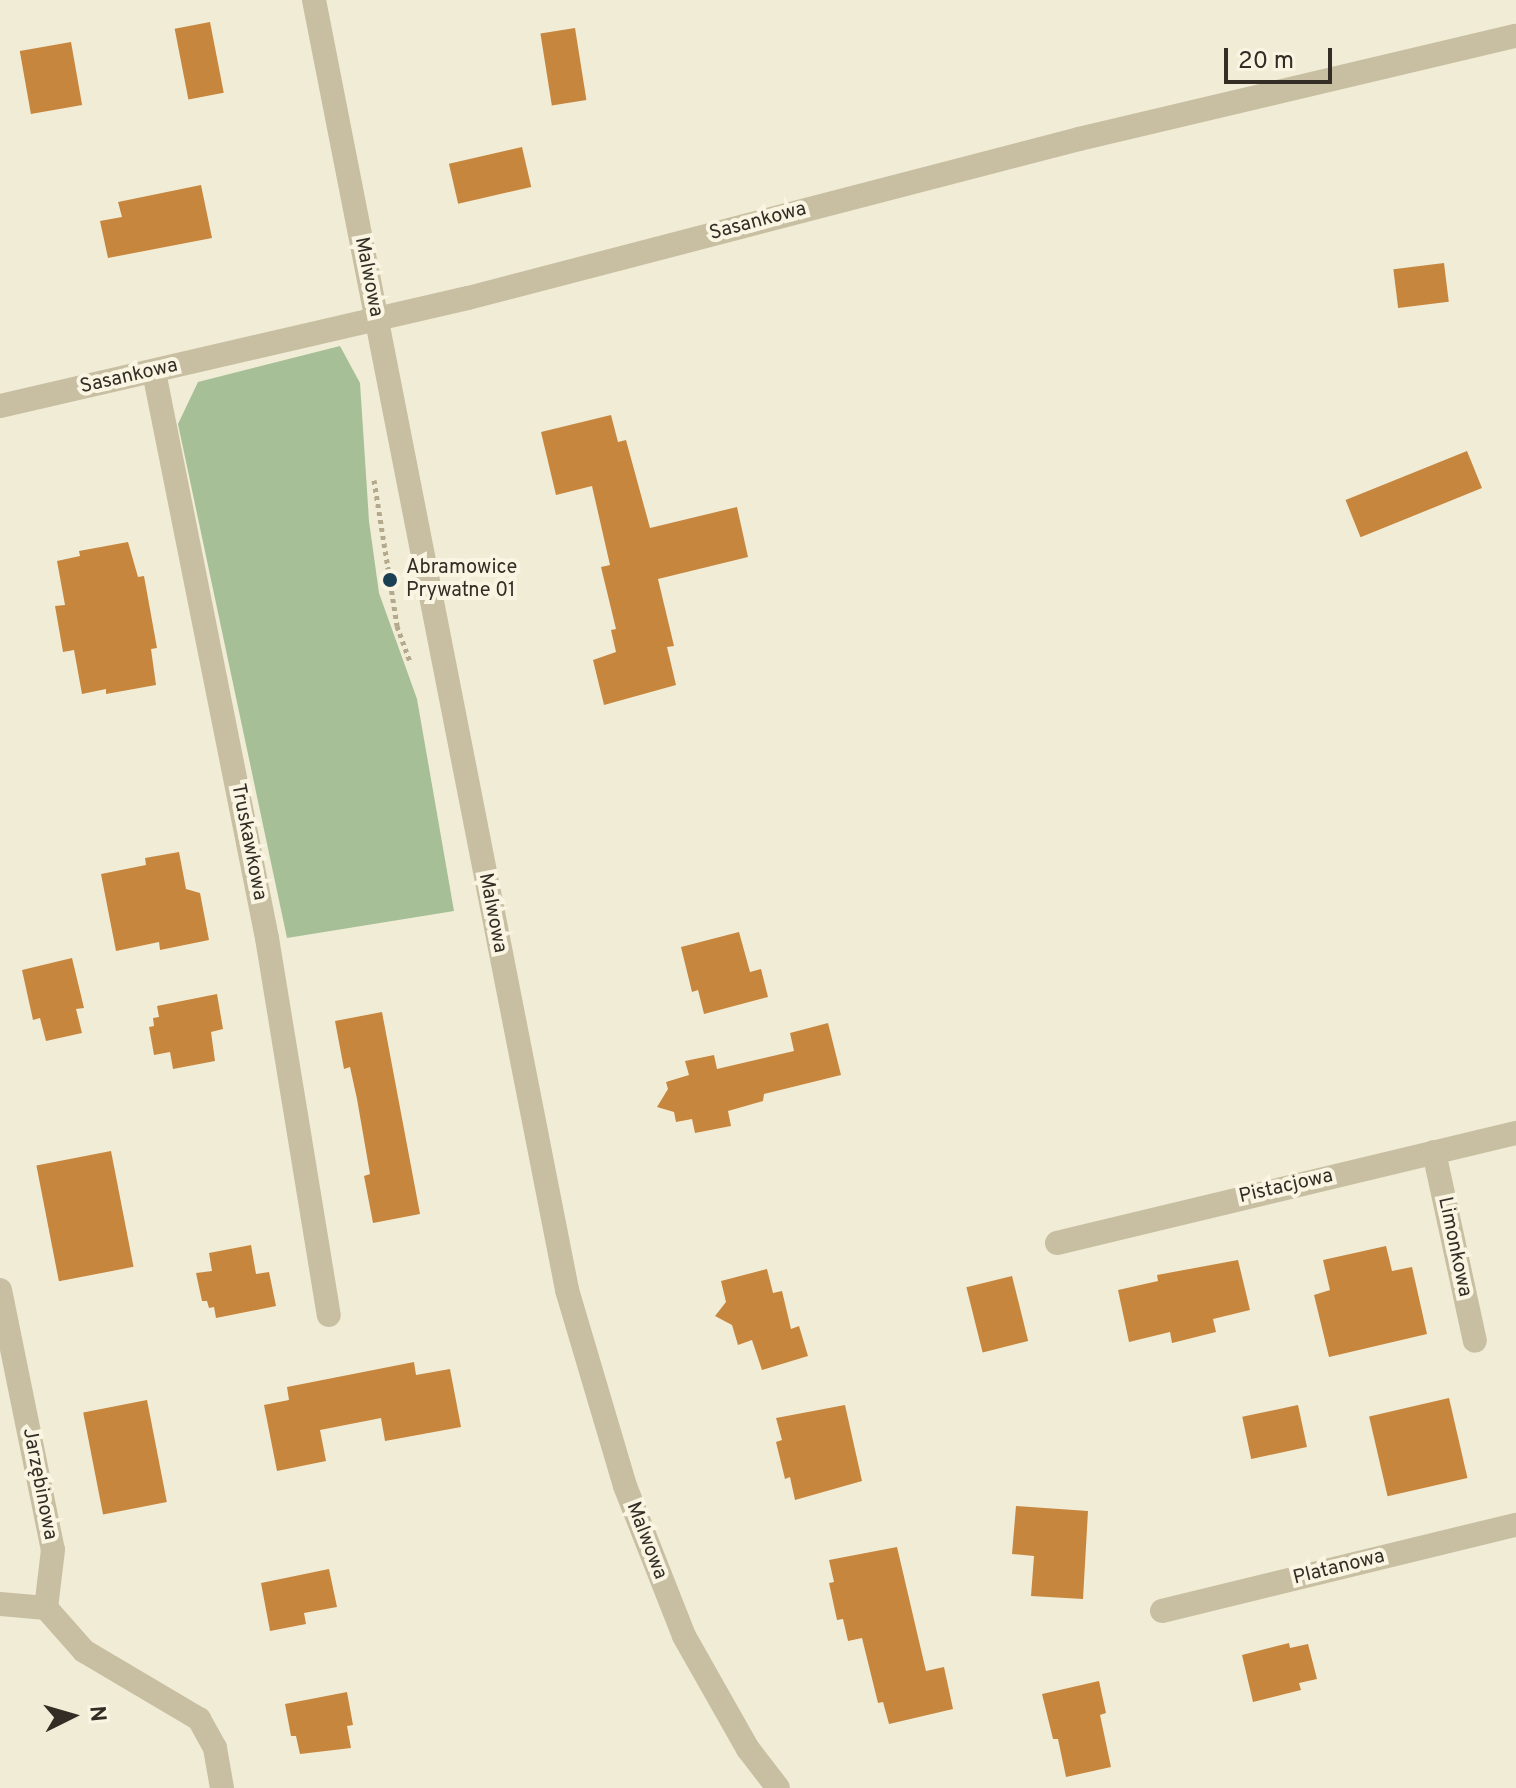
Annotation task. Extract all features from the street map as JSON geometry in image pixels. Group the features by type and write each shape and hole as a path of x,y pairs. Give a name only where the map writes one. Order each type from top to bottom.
{"street":[{"name":"Malwowa","path":"314,0 551,1215 588,1368 625,1486 684,1636 748,1749 778,1788"},
{"name":"Sasankowa","path":"0,406 623,259 1079,139 1516,36"},
{"name":"Truskawkowa","path":"154,372 267,938 329,1315"},
{"name":"Pistacjowa","path":"1057,1243 1516,1133"},
{"name":"Limonkowa","path":"1434,1152 1475,1341"},
{"name":"Jarzębinowa","path":"0,1290 53,1550 46,1608"},
{"name":"Platanowa","path":"1162,1611 1516,1525"},
{"path":"0,1604 46,1608 84,1651 199,1719 215,1748 222,1788"}],"green space":[{"path":"340,346 360,383 369,521 379,593 417,699 454,911 287,938 178,424 198,382"}],"building":[{"path":"210,22 224,93 188,100 175,29"},
{"path":"575,28 586,100 552,106 540,33"},
{"path":"71,42 82,105 31,114 20,51"},
{"path":"522,147 531,187 458,204 449,164"},
{"path":"201,185 212,238 108,258 100,221 122,217 118,202"},
{"path":"1444,263 1449,302 1398,308 1393,269"},
{"path":"611,415 618,442 626,440 650,528 737,507 748,557 658,579 674,646 667,647 676,685 604,705 593,660 616,652 611,630 616,629 601,567 610,565 592,486 556,495 541,432"},
{"path":"1467,451 1482,488 1361,537 1346,500"},
{"path":"128,542 138,577 144,576 157,648 151,649 156,685 106,694 106,689 82,694 74,650 63,652 55,606 65,605 57,561 80,556 79,551"},
{"path":"179,852 186,889 200,893 209,940 160,950 159,942 116,951 101,874 146,865 145,858"},
{"path":"739,932 750,972 761,969 768,997 704,1014 698,990 692,992 681,947"},
{"path":"72,958 84,1008 76,1009 82,1033 46,1041 40,1018 33,1020 22,970"},
{"path":"217,994 223,1029 211,1032 215,1061 173,1069 170,1052 154,1055 149,1027 154,1026 153,1018 159,1017 157,1006"},
{"path":"382,1012 420,1214 373,1223 364,1176 370,1174 357,1099 350,1067 344,1069 335,1021"},
{"path":"828,1023 841,1075 764,1094 763,1101 728,1111 731,1126 695,1133 692,1119 676,1122 674,1112 657,1107 668,1089 666,1082 689,1075 685,1061 714,1055 717,1069 794,1051 790,1033"},
{"path":"111,1151 134,1267 59,1281 36,1166"},
{"path":"251,1245 256,1274 269,1272 276,1306 216,1318 214,1307 209,1308 207,1301 202,1301 196,1273 212,1271 209,1253"},
{"path":"1386,1246 1392,1271 1412,1267 1427,1334 1329,1357 1314,1295 1330,1290 1323,1260"},
{"path":"1238,1260 1250,1310 1213,1319 1216,1332 1172,1343 1170,1332 1129,1342 1118,1290 1158,1281 1157,1275"},
{"path":"767,1269 773,1293 782,1291 791,1329 799,1326 808,1356 762,1370 752,1340 738,1345 732,1325 715,1316 726,1302 721,1281"},
{"path":"1012,1276 1028,1341 983,1352 966,1287"},
{"path":"414,1362 416,1375 450,1369 461,1427 385,1441 381,1418 320,1430 326,1461 277,1471 264,1405 289,1400 287,1387"},
{"path":"1449,1398 1467,1478 1388,1496 1369,1416"},
{"path":"147,1400 167,1502 103,1514 83,1412"},
{"path":"845,1405 862,1481 795,1500 790,1477 785,1479 776,1442 782,1440 776,1418"},
{"path":"1298,1405 1307,1447 1251,1459 1242,1417"},
{"path":"1016,1506 1088,1511 1083,1599 1031,1596 1034,1556 1012,1554"},
{"path":"897,1547 926,1671 944,1667 953,1709 889,1724 883,1702 878,1703 862,1638 848,1641 843,1619 837,1620 829,1583 834,1582 829,1560"},
{"path":"329,1569 337,1607 304,1613 306,1624 270,1631 261,1583"},
{"path":"1289,1643 1290,1648 1308,1644 1317,1679 1299,1683 1301,1690 1253,1702 1242,1655"},
{"path":"1099,1681 1106,1713 1100,1715 1111,1767 1066,1777 1058,1739 1053,1739 1042,1694"},
{"path":"347,1692 353,1725 347,1726 351,1748 300,1754 296,1736 291,1736 285,1704"}],"place":[{"name":"Abramowice Prywatne 01","path":"390,580"}]}
